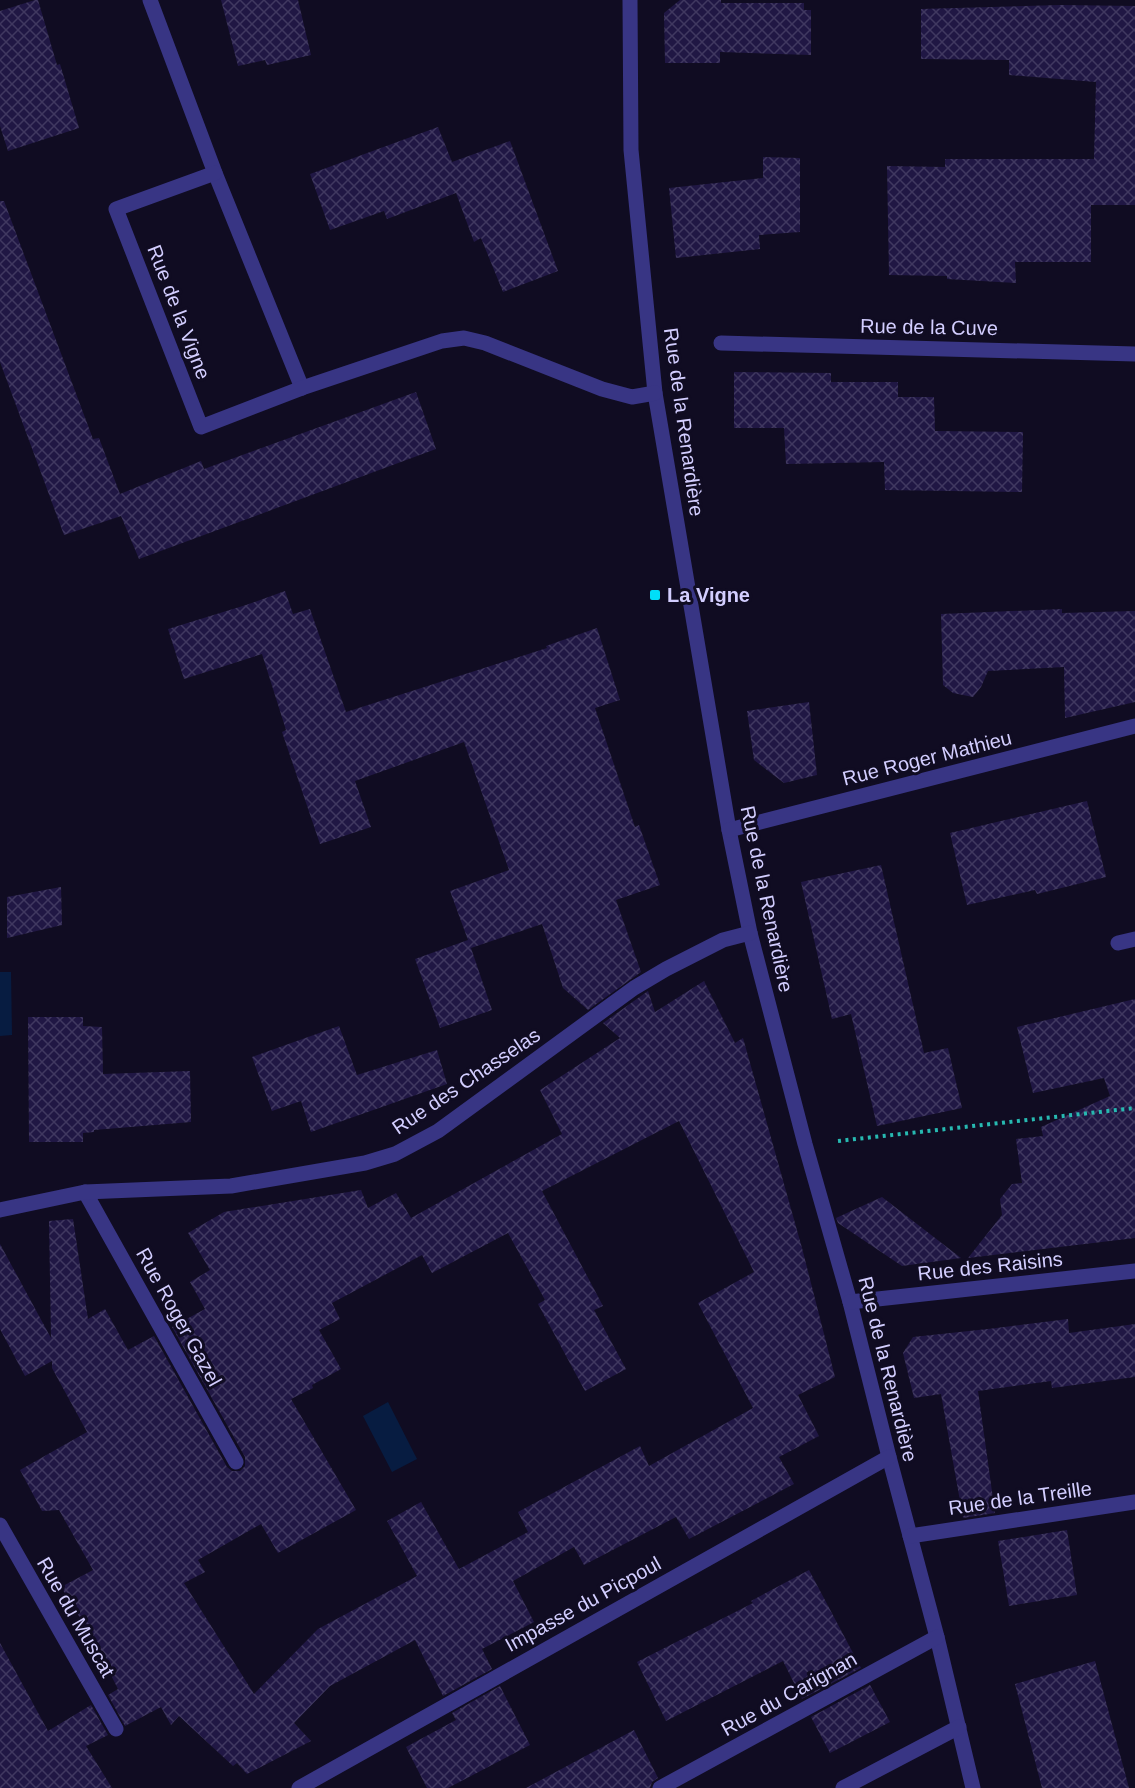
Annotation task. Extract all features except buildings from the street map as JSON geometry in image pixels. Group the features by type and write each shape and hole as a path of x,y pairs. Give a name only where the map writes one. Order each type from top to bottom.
{"street":[{"path":"150,0 214,173 302,388"},
{"name":"Rue de la Renardière","path":"630,0 631,150 656,393 729,830 750,933 805,1144 850,1302 937,1636 973,1788"},
{"name":"Rue de la Vigne","path":"214,173 116,209 201,427 302,388 442,341 464,338 485,343 602,389 632,397 656,393"},
{"name":"Rue de la Cuve","path":"721,343 1135,354"},
{"name":"Rue Roger Mathieu","path":"729,830 1135,726"},
{"name":"Rue des Chasselas","path":"0,1210 86,1192 231,1186 365,1163 395,1154 438,1131 634,988 723,940 750,933"},
{"path":"1118,943 1135,939"},
{"name":"Rue Roger Gazel","path":"86,1192 236,1462"},
{"name":"Rue des Raisins","path":"850,1302 1135,1271"},
{"name":"Impasse du Picpoul","path":"299,1788 889,1456"},
{"name":"Rue de la Treille","path":"910,1536 1135,1502"},
{"name":"Rue du Muscat","path":"0,1525 116,1729"},
{"name":"Rue du Carignan","path":"660,1788 937,1636"},
{"path":"843,1788 959,1726"}],"path":[{"path":"805,1144 1135,1108"}],"water":[{"path":"0,972 11,972 12,1035 0,1036"},
{"path":"388,1402 417,1459 392,1472 363,1416"}],"place":[{"name":"La Vigne","path":"655,595"}]}
